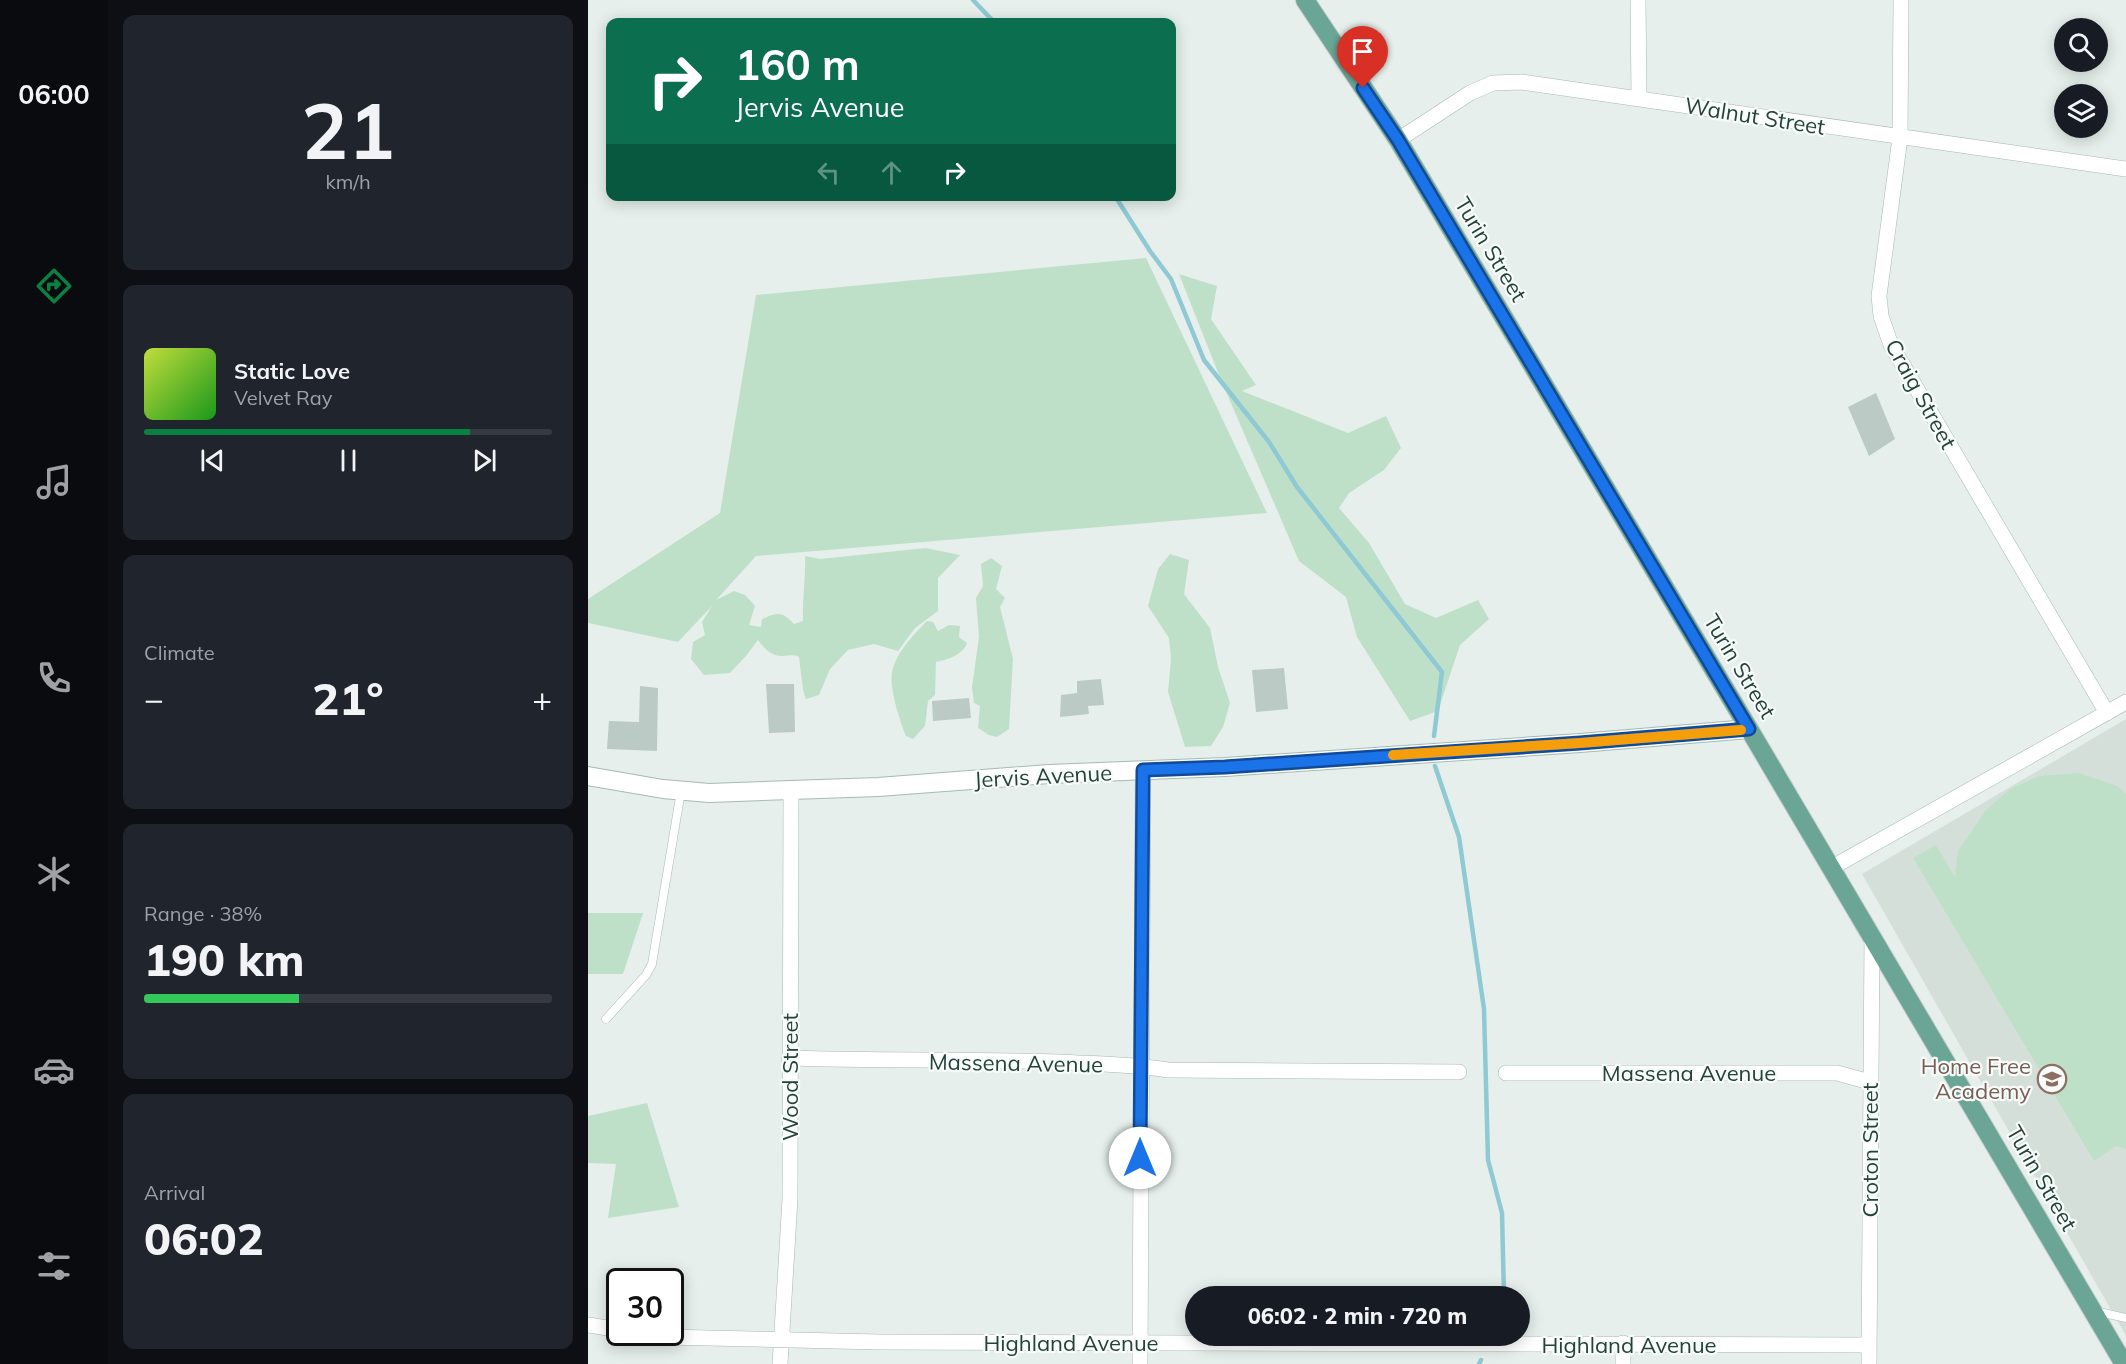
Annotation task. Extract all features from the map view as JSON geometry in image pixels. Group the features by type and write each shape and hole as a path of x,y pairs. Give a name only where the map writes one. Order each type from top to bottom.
{"main road":[{"name":"Turin Street","path":"1305,0 1398,140 2124,1364"}],"street":[{"path":"1638,0 1639,99"},
{"name":"Craig Street","path":"1901,0 1900,138 1879,297 1881,315 1891,345 2107,713"},
{"name":"Walnut Street","path":"1398,140 1470,93 1493,83 1521,82 2126,169"},
{"path":"1831,868 2126,702"},
{"name":"Jervis Avenue","path":"588,776 709,793 878,787 1048,774 1225,767 1749,729"},
{"path":"1140,1364 1143,770"},
{"name":"Wood Street","path":"780,1364 790,1199 791,790"},
{"name":"Croton Street","path":"1869,1364 1872,936"},
{"name":"Massena Avenue","path":"789,1058 874,1061 1006,1060 1140,1066 1168,1071 1459,1072"},
{"name":"Massena Avenue","path":"1506,1074 1837,1073 1870,1082"},
{"path":"588,1325 606,1328"},
{"name":"Highland Avenue","path":"684,1337 879,1342 1869,1345"},
{"path":"1623,1343 1623,1364"}],"lane":[{"path":"606,1019 646,975 652,964 681,790"},
{"path":"2092,1311 2126,1318"}],"shaded area":[{"name":"Home Free Academy","path":"2126,719 2126,1336 1862,874"}],"green space":[{"path":"1146,258 1267,513 756,556 716,600 734,591 745,595 755,606 749,625 761,627 762,619 776,614 783,615 794,624 803,621 805,556 820,559 926,548 960,555 938,578 938,611 915,628 898,651 874,644 848,650 830,669 819,695 806,699 799,657 775,655 758,640 730,673 704,675 691,659 693,642 705,635 702,622 712,606 678,642 588,623 588,599 720,513 756,295"},
{"path":"1179,274 1217,286 1211,319 1256,385 1242,391 1348,433 1386,416 1401,448 1384,470 1349,493 1339,508 1369,543 1405,604 1436,618 1478,600 1489,619 1460,645 1438,711 1410,721 1357,637 1346,597 1299,561 1221,380"},
{"path":"1170,554 1189,560 1184,594 1210,628 1218,667 1230,703 1223,727 1211,746 1185,747 1168,692 1171,659 1169,638 1148,606 1158,569"},
{"path":"991,558 1002,566 996,589 1005,598 1000,607 1013,659 1009,729 997,737 978,728 980,706 974,703 972,687 979,637 976,598 983,586 981,564"},
{"path":"927,621 933,622 938,631 949,625 960,626 959,637 967,643 958,654 936,662 935,695 928,701 925,726 913,739 906,736 898,713 891,679 894,665 901,651"},
{"path":"2079,773 2117,786 2126,794 2126,1149 2116,1146 2094,1161 1913,858 1936,845 1955,877 1958,851 1986,810 2010,789 2039,776"},
{"path":"588,913 643,913 623,974 588,974"},
{"path":"647,1103 679,1207 608,1218 616,1164 588,1163 588,1116"}],"building":[{"path":"1876,393 1895,439 1869,456 1848,407"},
{"path":"1284,668 1288,709 1256,712 1252,670"},
{"path":"1101,679 1104,705 1088,706 1089,714 1060,717 1061,695 1077,693 1077,681"},
{"path":"766,684 794,684 795,732 769,733"},
{"path":"640,686 658,688 657,751 607,749 609,721 639,722"},
{"path":"969,698 971,718 933,721 932,701"}],"waterway":[{"path":"973,0 990,18"},
{"path":"1118,201 1171,279 1204,360 1269,442 1297,487 1442,672 1434,736"},
{"path":"1435,766 1459,837 1484,1009 1488,1160 1502,1213 1504,1286"},
{"path":"1479,1364 1481,1360"}],"slow traffic":[{"path":"1393,755 1741,730"}],"place":[{"name":"Home Free Academy","path":"2052,1079"}],"route":[{"path":"1140,1158 1143,770 1225,767 1580,743 1749,729 1398,140 1363,88"}]}
